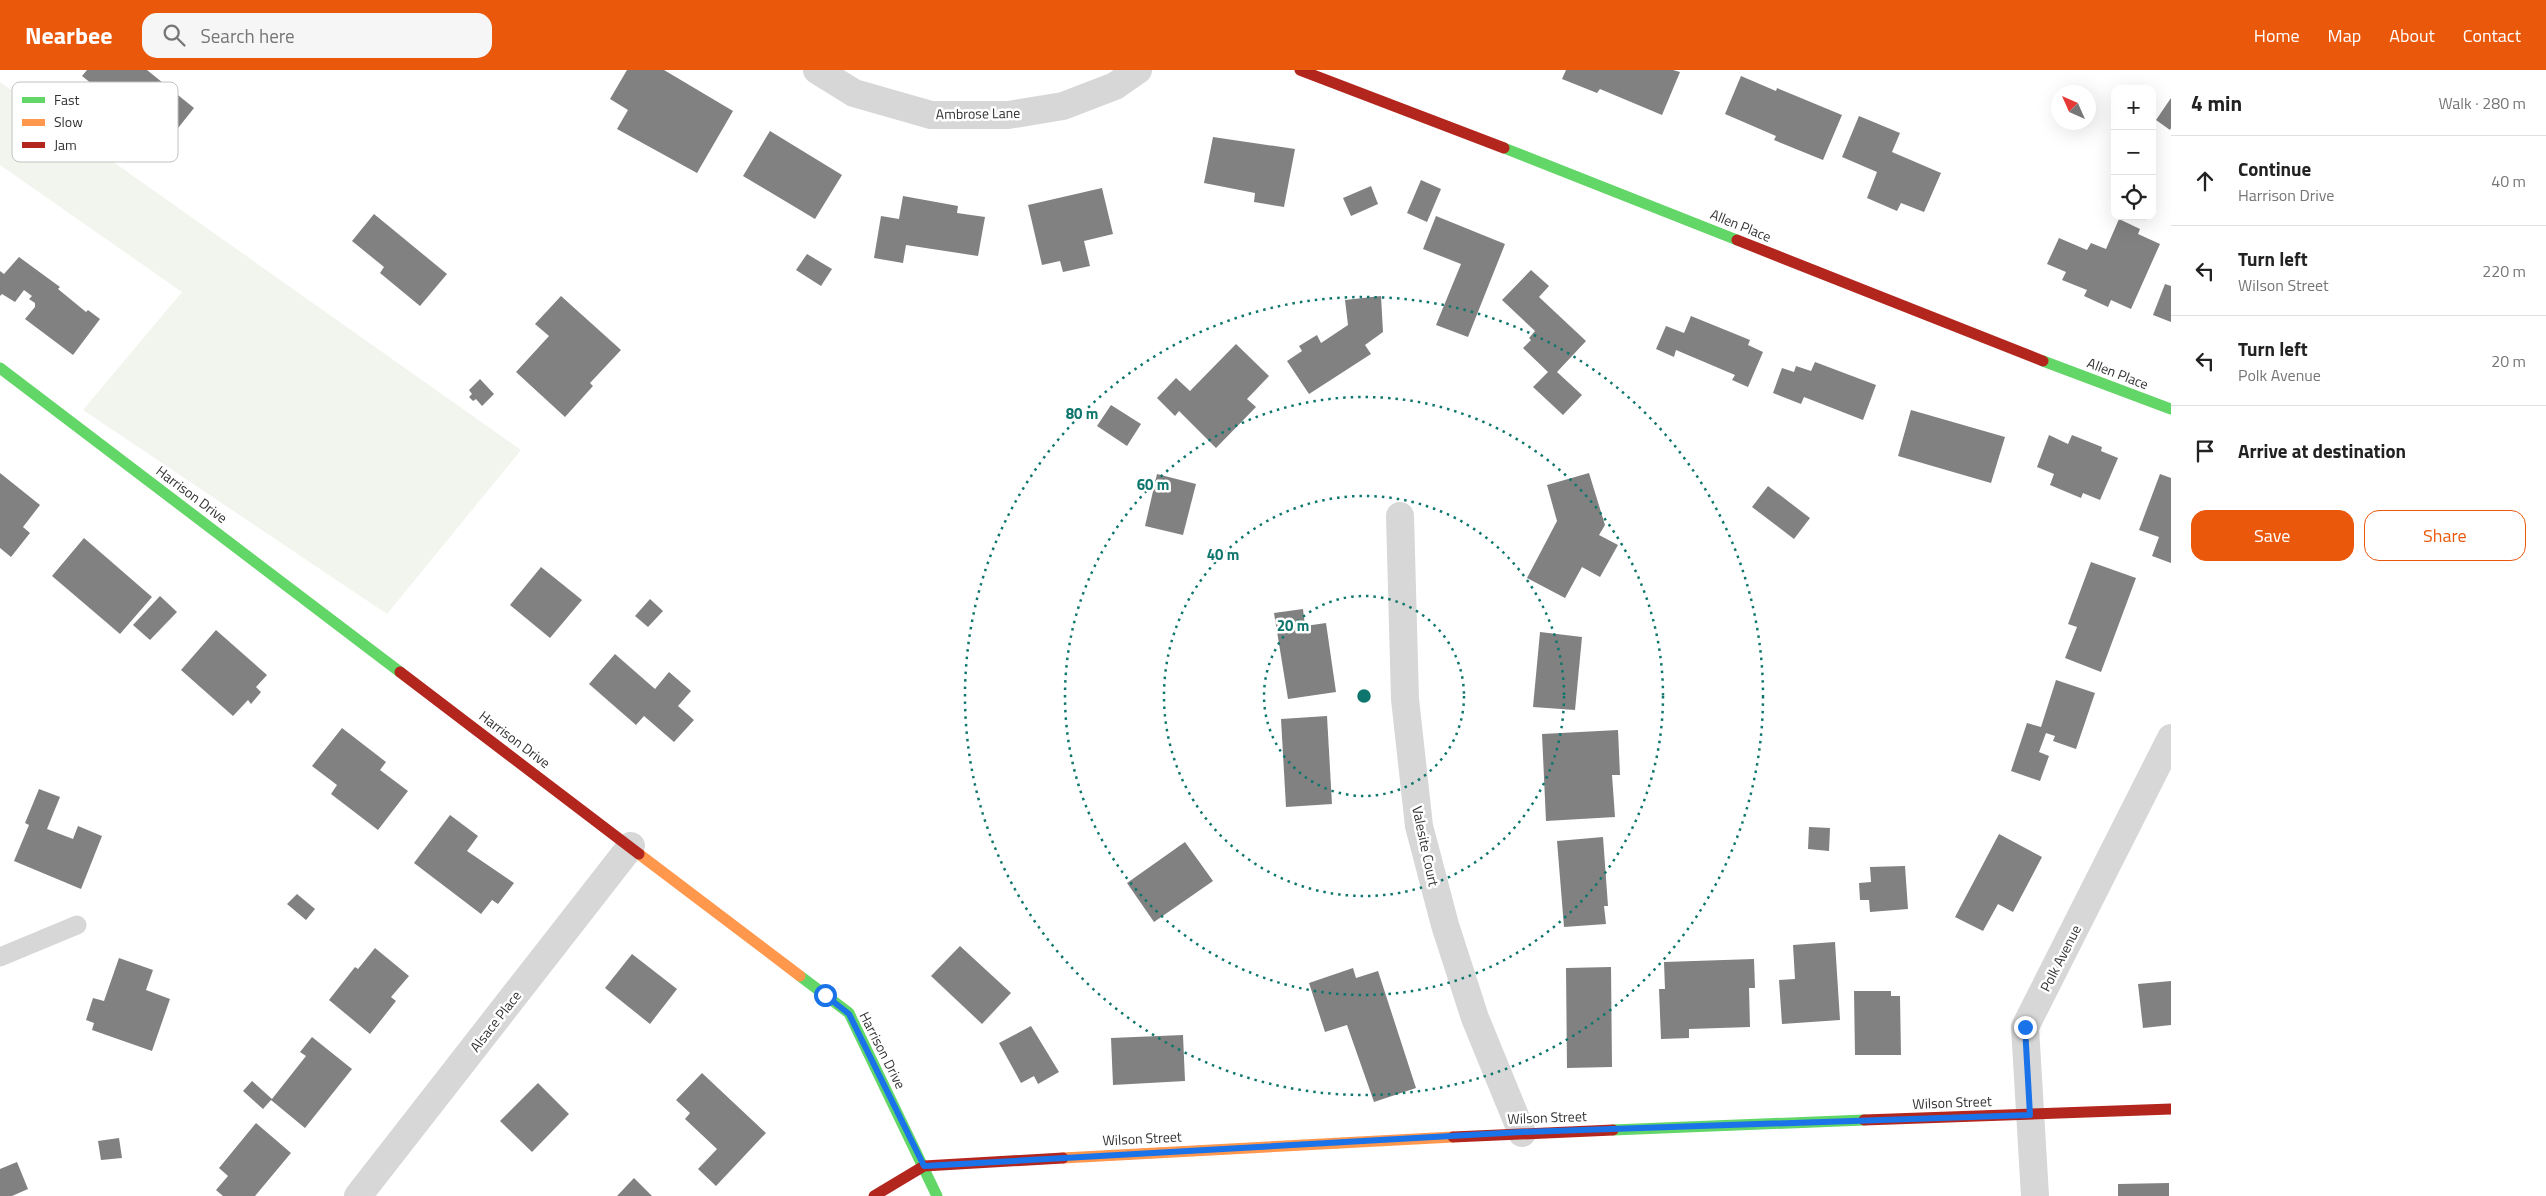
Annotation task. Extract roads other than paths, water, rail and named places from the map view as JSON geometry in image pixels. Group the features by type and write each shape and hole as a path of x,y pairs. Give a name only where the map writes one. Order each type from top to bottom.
{"street":[{"name":"Ambrose Lane","path":"817,70 854,93 931,115 1008,115 1063,106 1115,86 1138,70"},
{"name":"Allen Place","path":"1300,70 1621,193 1941,322 2171,409"},
{"name":"Harrison Drive","path":"0,368 631,846 849,1014 938,1196"},
{"name":"Valesite Court","path":"1400,516 1405,699 1419,826 1445,925 1475,1018 1522,1132"},
{"name":"Polk Avenue","path":"2035,1196 2025,1027 2171,738"},
{"name":"Alsace Place","path":"358,1196 631,846"},
{"name":"Wilson Street","path":"924,1166 1522,1132 2171,1109"},
{"path":"874,1196 924,1166"}],"lane":[{"path":"0,957 77,925"}]}
